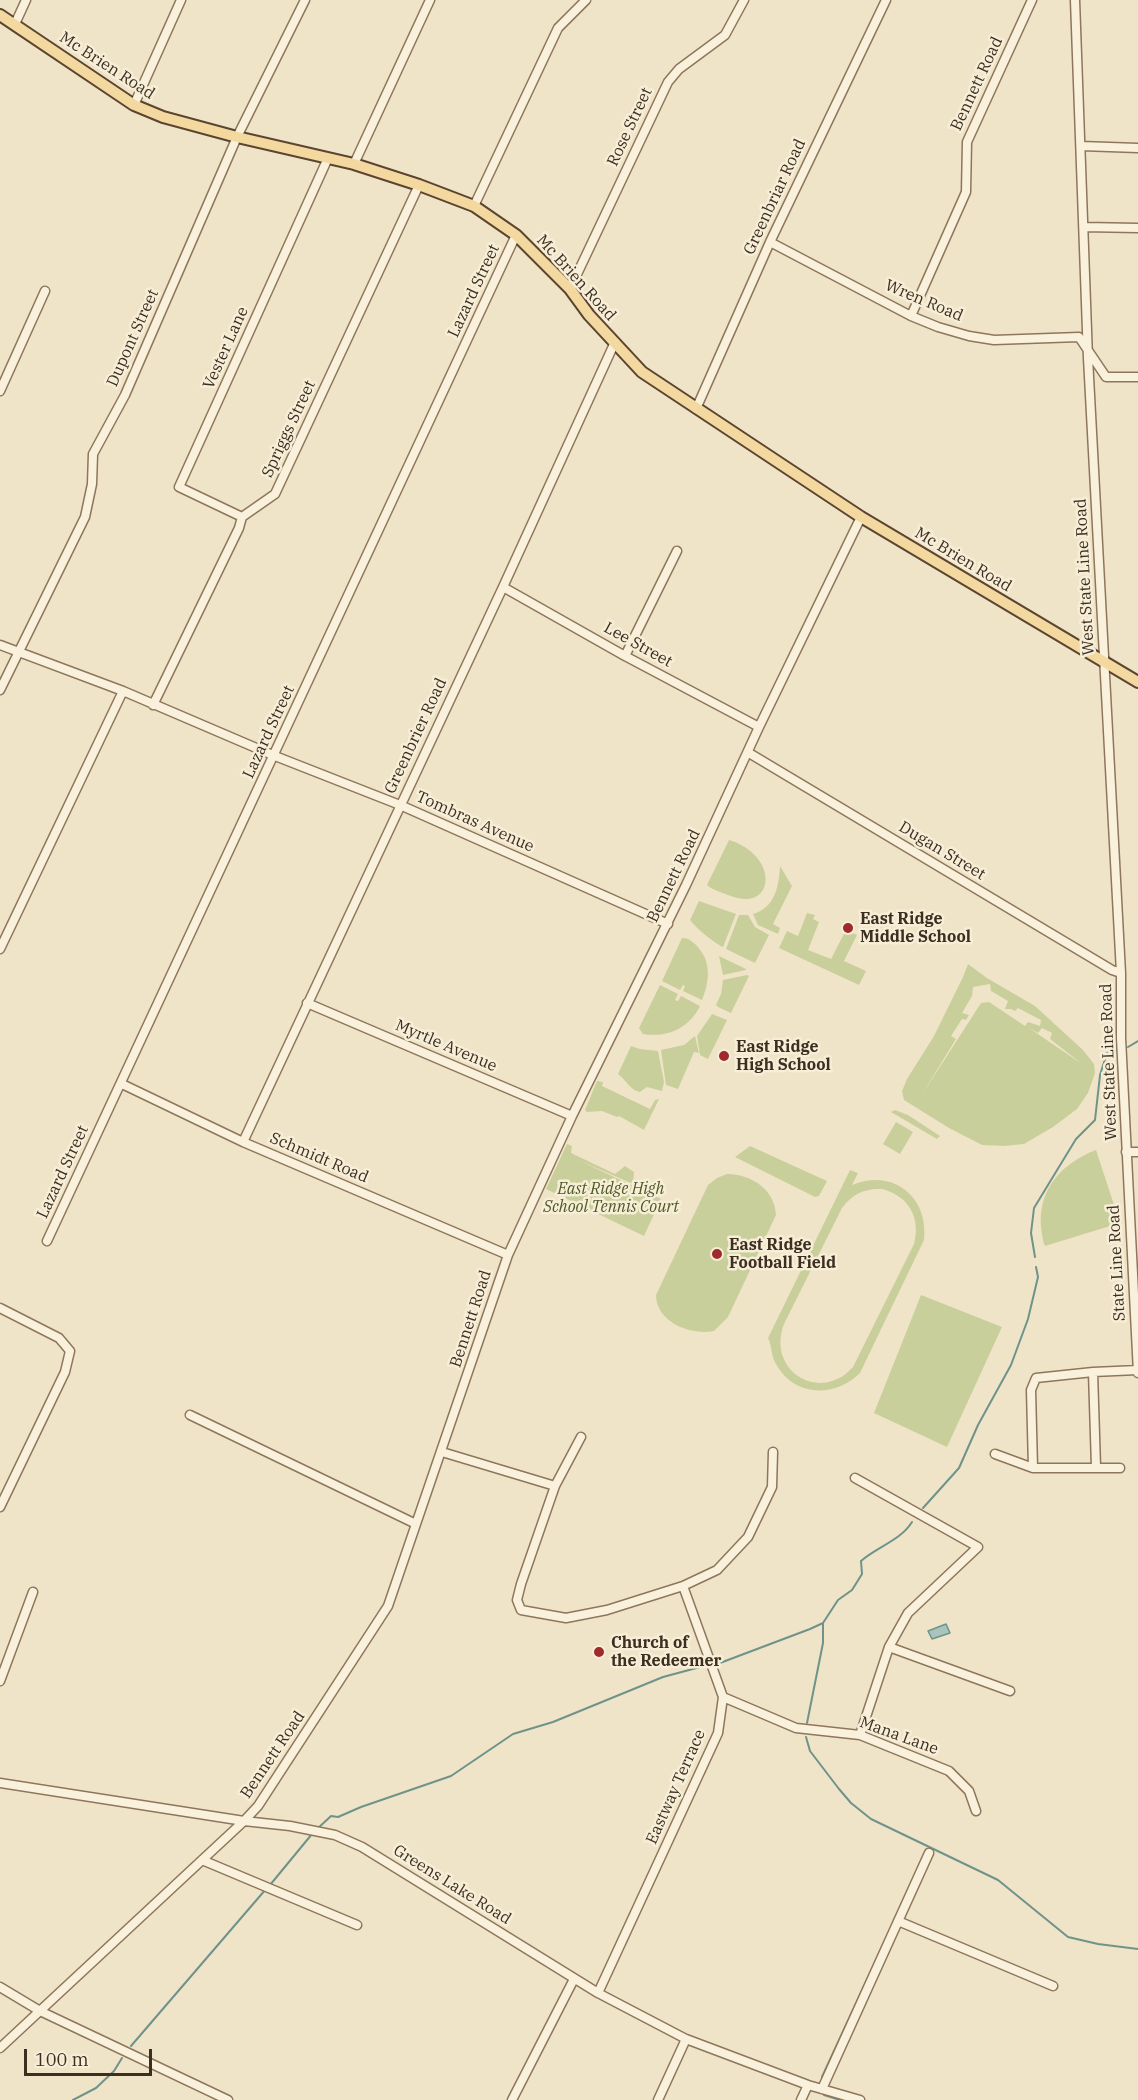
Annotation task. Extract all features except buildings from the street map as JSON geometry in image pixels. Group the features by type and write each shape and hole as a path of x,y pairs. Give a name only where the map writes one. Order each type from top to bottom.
{"main road":[{"name":"Mc Brien Road","path":"0,15 134,105 163,117 354,164 474,206 516,235 570,289 589,315 642,372 861,518 1138,682"}],"street":[{"path":"15,24 26,0"},
{"path":"134,105 181,0"},
{"name":"Dupont Street","path":"0,690 85,517 92,484 93,454 125,395 237,137 306,0"},
{"path":"354,164 430,0"},
{"path":"474,206 558,28 586,0"},
{"name":"Rose Street","path":"570,289 668,82 679,69 725,35 744,0"},
{"name":"Greenbriar Road","path":"696,409 770,242 886,0"},
{"name":"Bennett Road","path":"911,316 966,192 967,142 1032,0"},
{"name":"West State Line Road","path":"1075,0 1088,351 1121,974 1126,1152"},
{"path":"1081,146 1138,148"},
{"name":"Vester Lane","path":"242,518 179,487 328,158"},
{"name":"Spriggs Street","path":"242,518 275,494 419,185"},
{"path":"1084,227 1138,228"},
{"name":"Lazard Street","path":"47,1241 516,235"},
{"name":"Wren Road","path":"770,242 911,316 948,330 994,340 1079,337 1088,351"},
{"path":"0,391 3,374 45,291"},
{"name":"Greenbrier Road","path":"243,1142 615,342"},
{"path":"1088,351 1106,377 1138,377"},
{"path":"153,705 242,518"},
{"name":"Bennett Road","path":"0,2048 258,1806 388,1606 508,1255 572,1116 668,924 749,753 759,727 861,518"},
{"path":"625,656 677,551"},
{"name":"Lee Street","path":"503,587 625,656 759,727"},
{"name":"Tombras Avenue","path":"0,645 123,692 275,756 400,805 668,924"},
{"path":"0,949 123,692"},
{"name":"Dugan Street","path":"749,753 1121,974"},
{"name":"Myrtle Avenue","path":"307,1003 572,1116"},
{"name":"Schmidt Road","path":"122,1084 243,1142 508,1255"},
{"path":"1126,1152 1138,1152"},
{"name":"State Line Road","path":"1126,1152 1136,1290 1138,1371"},
{"path":"0,1308 59,1338 70,1351 65,1372 0,1507"},
{"path":"1033,1468 1031,1390 1036,1378 1093,1372 1138,1371"},
{"path":"1093,1372 1096,1467"},
{"path":"190,1415 416,1524"},
{"path":"580,1437 555,1486 521,1584 518,1600 521,1610 566,1618 607,1610 683,1586 717,1569 748,1537 772,1487 773,1452"},
{"path":"442,1452 555,1486"},
{"path":"996,1454 1033,1468 1120,1468"},
{"path":"855,1478 978,1547 908,1613 889,1647 860,1735"},
{"name":"Eastway Terrace","path":"598,1993 718,1733 723,1697 683,1586"},
{"path":"0,1682 33,1592"},
{"path":"889,1647 1010,1691"},
{"name":"Mana Lane","path":"723,1697 796,1728 860,1735 949,1771 969,1791 976,1810"},
{"name":"Greens Lake Road","path":"0,1783 335,1835 362,1847 598,1993 686,2039 808,2085 860,2100"},
{"path":"822,2089 929,1853"},
{"path":"202,1860 357,1925"},
{"path":"898,1921 1053,1986"},
{"path":"512,2100 574,1979"},
{"path":"0,1987 40,2011 228,2100"},
{"path":"658,2100 686,2039"},
{"path":"801,2100 808,2085"}],"green space":[{"path":"729,840 746,847 764,869 766,881 763,890 756,897 744,899 720,892 707,885"},
{"path":"780,866 792,886 773,924 780,928 778,934 758,925 753,914 766,907 771,901 777,888"},
{"path":"699,901 736,914 723,947 705,935 690,920"},
{"path":"807,913 815,915 813,919 819,922 808,950 831,959 846,930 857,935 844,961 866,971 859,985 779,948 787,931 798,936"},
{"path":"739,915 748,915 755,927 769,935 755,963 726,949"},
{"path":"682,938 686,938 701,950 707,964 708,978 702,1000 683,991 685,986 683,985 680,990 662,981"},
{"path":"719,956 746,969 746,970 723,975"},
{"path":"968,964 1035,1006 1083,1050 1094,1064 1095,1073 1088,1093 1077,1109 1024,1144 982,1145 904,1100 902,1091 907,1079 934,1036","holes":["990,984 991,991 1008,1001 1005,1009 1015,1011 1018,1008 1041,1020 1040,1026 1028,1022 1025,1026 989,1002 981,1003 921,1096 956,1039 951,1036 962,1019 966,1020 969,1015 962,1013 972,996 973,987","1029,1028 1038,1033 1042,1028 1052,1033 1050,1039 1082,1064"]},
{"path":"749,976 731,1013 718,1007 716,1005 721,994 723,980"},
{"path":"660,985 678,994 675,1000 678,1001 681,996 700,1006 690,1020 677,1030 661,1034 643,1034 639,1028"},
{"path":"712,1014 727,1020 708,1059 700,1055 697,1036"},
{"path":"695,1036 699,1053 694,1052 678,1089 666,1085 661,1050 684,1045"},
{"path":"631,1046 658,1051 664,1082 662,1091 647,1087 640,1092 637,1091 618,1074"},
{"path":"597,1081 603,1082 602,1086 650,1109 655,1100 659,1099 644,1130 619,1116 602,1111 587,1112 585,1110"},
{"path":"895,1110 908,1115 940,1136 937,1139 891,1112"},
{"path":"896,1122 913,1132 900,1154 883,1144"},
{"name":"East Ridge High School Tennis Court","path":"567,1144 572,1146 571,1153 615,1174 625,1166 634,1172 633,1184 578,1160 661,1199 644,1236 546,1189"},
{"path":"750,1146 827,1181 819,1196 815,1197 735,1157"},
{"path":"1096,1150 1120,1223 1045,1246 1041,1213 1048,1189 1063,1170 1084,1155"},
{"path":"850,1170 858,1173 852,1185 881,1180 905,1190 921,1211 924,1240 860,1373 839,1387 827,1390 804,1388 793,1383 784,1375 774,1361 768,1338","holes":["882,1189 891,1192 911,1209 916,1225 914,1244 853,1367 840,1378 826,1382 812,1382 799,1377 789,1368 783,1356 780,1341 784,1324 846,1203 859,1193 870,1190"]},
{"name":"East Ridge Football Field","path":"727,1174 745,1177 761,1185 775,1206 776,1215 728,1317 714,1331 686,1329 668,1320 658,1305 656,1295 708,1185"},
{"path":"921,1295 1002,1327 947,1447 874,1413"}],"water":[{"path":"946,1624 950,1633 932,1639 928,1631"}],"waterway":[{"path":"1128,1047 1138,1041"},
{"path":"1035,1257 1031,1233 1034,1208 1076,1139 1095,1120 1100,1075 1107,1053 1115,1051"},
{"path":"923,1508 959,1468 978,1425 1011,1365 1028,1319 1038,1277 1036,1267"},
{"path":"720,1663 823,1623 838,1600 852,1590 862,1574 861,1561 902,1534 912,1522"},
{"path":"807,1723 823,1643 823,1623"},
{"path":"316,1830 331,1816 338,1817 451,1776 513,1734 553,1722 663,1677 704,1666"},
{"path":"806,1737 810,1751 839,1789 851,1803 871,1819 998,1880 1068,1937 1098,1944 1138,1949"},
{"path":"270,1885 312,1834"},
{"path":"131,2046 266,1889"},
{"path":"822,2077 889,1932"},
{"path":"73,2100 96,2088 114,2071 122,2058"},
{"path":"824,2095 840,2100"}],"place":[{"name":"East Ridge Middle School","path":"848,928"},
{"name":"East Ridge High School","path":"724,1056"},
{"name":"East Ridge Football Field","path":"717,1254"},
{"name":"Church of the Redeemer","path":"599,1652"}]}
